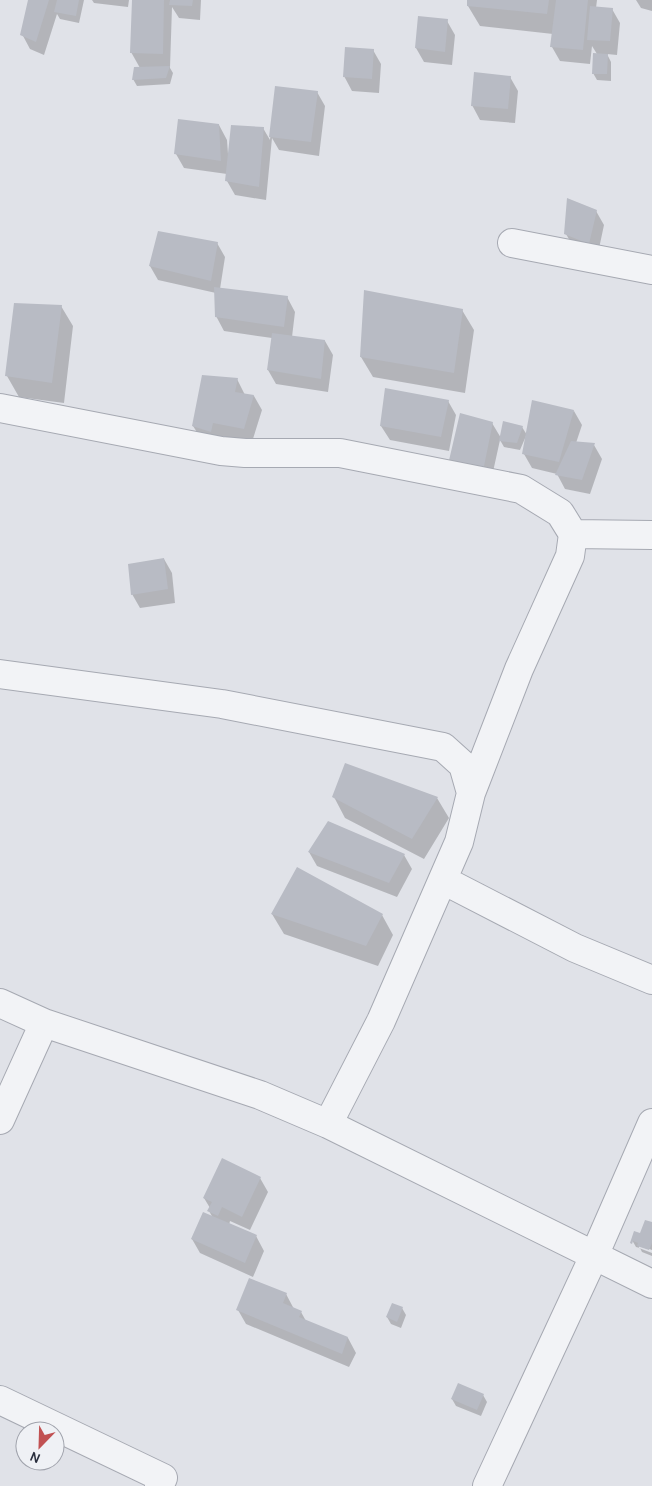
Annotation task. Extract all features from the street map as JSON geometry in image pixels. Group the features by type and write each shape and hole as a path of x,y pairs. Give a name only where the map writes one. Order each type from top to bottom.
{"street":[{"path":"512,243 652,270"},
{"path":"0,408 221,451 245,453 340,453 521,489 560,513 572,534 570,556 519,669 471,793 459,842 381,1021 328,1124"},
{"path":"572,534 652,535"},
{"path":"0,674 222,704 443,747 463,766 471,793"},
{"path":"443,880 575,948 652,980"},
{"path":"0,1003 44,1023 260,1095 328,1124 652,1284"},
{"path":"0,1120 44,1023"},
{"path":"487,1486 594,1256 652,1123"},
{"path":"0,1400 169,1483"}],"building":[{"path":"28,0 49,0 36,42 20,35"},
{"path":"57,0 79,0 76,16 54,12"},
{"path":"132,0 164,0 163,54 130,53"},
{"path":"170,0 193,0 192,6 169,5"},
{"path":"467,0 549,0 547,14 467,6"},
{"path":"556,0 588,0 583,50 550,47"},
{"path":"590,6 613,8 610,41 587,40"},
{"path":"418,16 448,19 445,52 415,48"},
{"path":"345,47 374,49 372,79 343,77"},
{"path":"593,53 608,54 607,74 592,74"},
{"path":"170,66 166,78 132,80 134,67"},
{"path":"474,72 511,76 508,109 471,106"},
{"path":"275,86 318,91 311,142 269,137"},
{"path":"178,119 219,124 221,161 174,154"},
{"path":"231,125 264,127 259,187 225,181"},
{"path":"567,198 597,210 589,244 564,234"},
{"path":"158,231 218,242 211,281 149,266"},
{"path":"214,287 288,296 284,327 215,317"},
{"path":"364,290 463,309 454,373 360,357"},
{"path":"14,303 62,305 52,383 5,376"},
{"path":"272,333 325,340 321,379 267,370"},
{"path":"202,375 238,378 235,392 254,395 244,429 213,423 211,432 192,426"},
{"path":"385,388 449,400 441,437 380,426"},
{"path":"532,400 574,410 559,462 522,454"},
{"path":"460,413 493,422 482,476 447,469"},
{"path":"503,421 523,426 517,443 499,441"},
{"path":"571,441 595,443 582,480 555,475"},
{"path":"164,558 168,589 131,595 128,564"},
{"path":"345,763 438,797 412,839 332,797"},
{"path":"328,821 405,854 389,883 308,852"},
{"path":"297,867 383,914 366,946 271,914"},
{"path":"222,1158 261,1177 242,1217 222,1207 218,1216 207,1211 212,1202 203,1198"},
{"path":"203,1212 257,1235 245,1263 191,1239"},
{"path":"645,1220 652,1222 652,1243 649,1250 637,1246 638,1243 633,1241 632,1244 630,1243 634,1231 640,1233"},
{"path":"249,1278 287,1293 283,1303 302,1311 299,1317 348,1337 342,1354 236,1310"},
{"path":"392,1303 403,1307 397,1322 386,1317"},
{"path":"458,1383 484,1394 477,1410 451,1399"}]}
